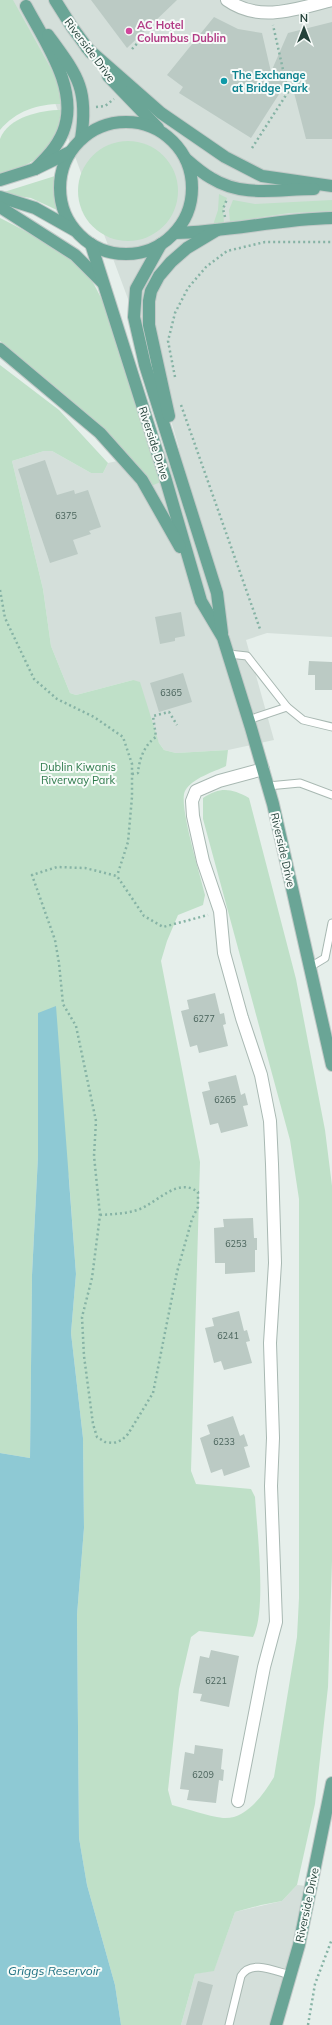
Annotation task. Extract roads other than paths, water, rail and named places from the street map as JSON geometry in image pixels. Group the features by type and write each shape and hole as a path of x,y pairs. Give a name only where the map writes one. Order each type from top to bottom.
{"main road":[{"name":"Riverside Drive","path":"55,0 72,27 107,75 161,132"},
{"path":"25,3 77,78 84,107 81,139"},
{"path":"25,3 59,71 66,92 67,108 63,132 53,150 35,169"},
{"path":"88,48 161,114 225,157 262,176 332,186"},
{"path":"0,197 35,208 75,230 91,244 111,252 121,254 142,252 162,244 175,233 186,217 192,198 192,178 186,159 176,144 161,132 144,124 125,122 106,125 81,139 70,152 63,169 60,196 66,214 75,230"},
{"path":"0,180 35,169 70,152"},
{"path":"186,159 212,179 226,186 242,190 262,192 332,190"},
{"path":"0,207 75,255 103,283"},
{"path":"175,233 217,230 289,220 332,218"},
{"path":"177,463 163,384 152,340 149,301 151,291 171,262 187,248 217,230"},
{"name":"Riverside Drive","path":"91,244 165,478 201,601 223,638 229,654 268,786 332,1065"},
{"name":"Riverside Drive","path":"162,244 136,289 134,317 145,365 217,593 223,638"},
{"path":"0,349 100,433 142,480 166,524 187,557"},
{"name":"Riverside Drive","path":"276,2025 299,1945 332,1783"}],"street":[{"path":"227,0 242,8 257,13 272,13 332,0"},
{"path":"238,1802 264,1667 276,1622 271,1486 273,1438 270,1343 275,1263 270,1121 261,1075 242,1018 224,953 220,911 203,862 193,816 192,801 196,791 219,781 263,769"}],"lane":[{"path":"229,654 247,656 287,707 303,720 332,727"},
{"path":"248,720 287,707"},
{"path":"268,786 300,782 332,795"},
{"path":"310,967 325,958 332,923"},
{"path":"229,2025 241,1976 244,1970 248,1967 258,1967 290,1975"}],"water":[{"name":"Griggs Reservoir","path":"56,1006 76,1274 71,1333 83,1438 84,1528 77,1615 79,1838 87,1885 115,1985 121,2025 0,2025 0,1453 30,1458 32,1275 38,1156 38,1013"}],"place":[{"name":"AC Hotel Columbus Dublin","path":"129,31"},
{"name":"The Exchange at Bridge Park","path":"224,81"}],"park label":[{"name":"Dublin Kiwanis Riverway Park","path":"78,773"}]}
